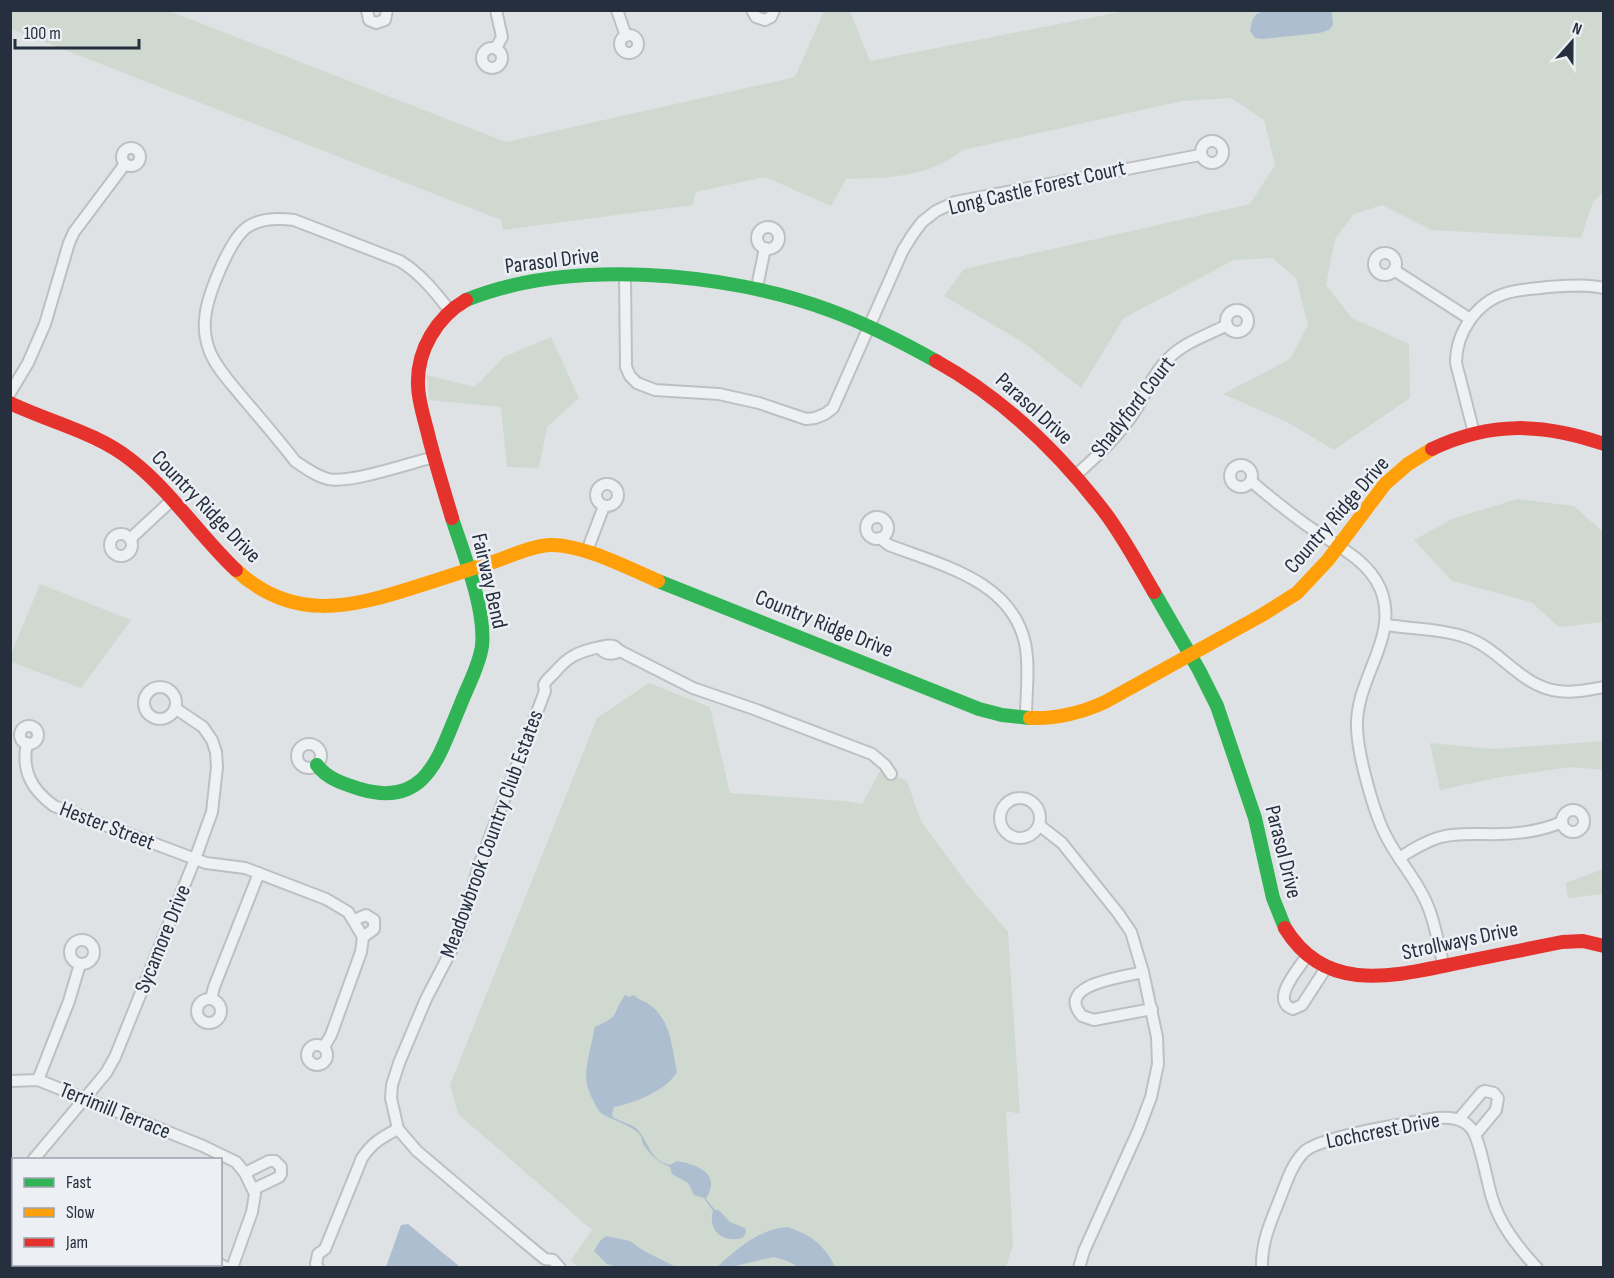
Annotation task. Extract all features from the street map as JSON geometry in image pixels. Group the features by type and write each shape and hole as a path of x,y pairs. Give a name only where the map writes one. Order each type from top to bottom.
{"street":[{"path":"367,10 368,17 376,23 384,20 387,10"},
{"path":"496,10 502,37 496,48"},
{"path":"617,10 626,36"},
{"path":"752,10 756,17 765,20 771,17 774,10"},
{"name":"Long Castle Forest Court","path":"625,275 626,367 630,376 637,383 655,390 719,394 794,416 815,418 833,408 903,250 922,222 936,211 955,202 1200,155"},
{"path":"10,393 28,363 45,324 74,232 125,164"},
{"path":"434,457 346,480 327,479 305,468 295,460 218,368 207,341 205,321 207,308 228,251 238,236 251,225 262,221 282,219 294,220 400,261 412,268 428,283 450,311"},
{"path":"757,287 765,248"},
{"path":"1394,270 1470,319"},
{"name":"Parasol Drive","path":"450,311 481,293 566,277 677,276 757,287 810,302 869,325 918,349 970,382 1018,419 1075,476 1116,529 1216,705 1255,818 1276,911 1291,938 1307,956 1326,968"},
{"path":"1474,432 1456,363 1456,352 1470,319 1489,302 1516,290 1578,285 1604,288"},
{"name":"Fairway Bend","path":"317,765 321,771 334,779 371,793 395,794 414,788 428,774 439,756 479,657 482,636 477,603 434,457 419,397 418,380 425,347 439,322 450,311"},
{"name":"Shadyford Court","path":"1075,476 1110,443 1127,423 1169,357 1227,325"},
{"name":"Country Ridge Drive","path":"10,404 106,444 144,470 234,570 270,594 297,603 329,608 346,606 397,593 550,545 574,548 587,551 979,709 1008,717 1053,717 1072,715 1086,710 1190,656 1294,596 1315,576 1374,498 1398,472 1436,447 1474,432 1518,426 1569,432 1604,444"},
{"path":"1251,481 1303,522 1360,562 1376,580 1384,600 1387,625 1359,702 1357,728 1374,806 1387,838 1427,903 1444,966"},
{"path":"130,539 172,500"},
{"path":"587,551 604,506"},
{"path":"880,538 889,545 980,582 1003,601 1013,614 1024,642 1026,717"},
{"path":"1387,625 1456,634 1469,638 1542,687 1557,691 1604,687"},
{"name":"Meadowbrook Country Club Estates","path":"398,1129 392,1098 395,1075 426,999 462,926 478,866 545,691 552,689 555,681 554,674 571,656 583,650 600,648 606,653 613,654 620,651 693,688 872,754 885,765 891,774"},
{"name":"Sycamore Drive","path":"35,1158 106,1072 115,1057 195,860 212,812 217,767 216,752 203,727 175,708"},
{"name":"Hester Street","path":"27,743 25,755 27,776 42,798 54,806 195,860 214,865 245,868 259,873 326,899 348,912 354,920"},
{"path":"1399,858 1442,837 1536,831 1562,822"},
{"path":"1039,825 1062,843 1131,932 1143,972 1157,1037 1158,1064 1151,1098 1084,1251 1079,1268"},
{"path":"211,999 259,873"},
{"path":"324,1047 331,1035 362,952 363,938 354,920 366,915 374,920 374,929 363,938"},
{"name":"Strollways Drive","path":"1326,968 1359,977 1376,978 1396,976 1562,942 1582,940 1604,946"},
{"path":"1307,956 1284,992 1283,1000 1288,1007 1293,1009 1302,1005 1326,968"},
{"path":"38,1080 69,1001 80,964"},
{"path":"1143,972 1084,987 1076,996 1076,1006 1082,1016 1094,1020 1152,1009"},
{"name":"Terrimill Terrace","path":"10,1081 38,1080 225,1156 236,1162 246,1173 254,1189"},
{"path":"1459,1119 1482,1092 1494,1093 1498,1098 1498,1105 1476,1134 1493,1201 1505,1227 1521,1251 1537,1268"},
{"name":"Lochcrest Drive","path":"1262,1268 1263,1245 1267,1230 1291,1170 1305,1151 1324,1141 1437,1118 1459,1119 1471,1127 1476,1134"},
{"path":"318,1267 324,1264 327,1257 325,1250 362,1158 379,1138 398,1129 438,1169 547,1263 553,1260 560,1268"},
{"path":"232,1268 252,1212 254,1189 279,1177 281,1167 275,1161 269,1161 246,1173"}],"shaded area":[{"path":"10,11 169,11 506,142 795,77 824,11 850,11 870,61 1125,11 1265,11 1259,12 1263,39 1329,30 1332,11 1603,11 1603,192 1593,202 1581,238 1431,230 1382,205 1354,214 1335,239 1326,285 1352,318 1409,344 1410,398 1334,450 1287,422 1223,394 1290,359 1308,325 1296,278 1272,258 1234,260 1124,318 1081,388 1024,343 944,296 964,269 1250,204 1275,165 1264,120 1231,98 1182,101 963,150 936,166 907,175 846,179 831,206 765,177 696,192 693,205 503,230 501,220 11,29"},
{"path":"551,337 579,398 547,427 539,468 507,467 501,407 429,400 427,375 475,387 504,357"},
{"path":"1517,499 1574,506 1603,532 1603,622 1559,627 1531,602 1452,581 1414,540 1452,519"},
{"path":"40,584 131,620 81,688 11,662 11,654"},
{"path":"649,683 710,707 730,793 862,804 880,771 907,781 921,821 968,885 1008,932 1020,1114 1006,1111 1013,1246 1006,1267 578,1267 571,1260 592,1230 458,1114 450,1085 597,718"},
{"path":"1603,741 1603,770 1571,767 1501,777 1440,790 1430,743 1492,749"},
{"path":"1603,869 1603,894 1568,898 1566,883"}],"water":[{"path":"1265,11 1332,11 1333,25 1329,30 1320,33 1255,38 1250,31 1252,20 1258,13"},
{"path":"625,995 629,997 634,995 648,1003 662,1018 670,1035 677,1072 658,1090 631,1103 614,1107 612,1116 638,1130 659,1160 670,1165 677,1161 689,1164 706,1173 711,1183 706,1199 730,1222 745,1228 743,1238 730,1239 719,1234 713,1225 713,1211 704,1198 694,1195 688,1183 672,1174 670,1167 651,1155 637,1132 602,1113 590,1094 586,1074 595,1027 613,1017"},
{"path":"408,1224 460,1267 386,1267 401,1225"},
{"path":"787,1227 816,1241 827,1252 835,1267 799,1267 774,1257 731,1267 717,1267 758,1236"},
{"path":"606,1236 630,1241 644,1251 676,1267 617,1267 607,1264 594,1251"}],"traffic: fast":[{"path":"466,300 507,287 552,278 648,275 696,279 744,286 829,310 857,321 936,361"},
{"path":"317,765 326,774 342,783 383,793 401,791 416,784 437,759 476,669 482,646 481,615 452,518"},
{"path":"658,581 979,709 1002,715 1030,718"},
{"path":"1154,592 1217,706 1255,818 1273,898 1285,928"}],"traffic: slow":[{"path":"1030,718 1069,714 1105,702 1262,615 1297,593 1328,560 1385,484 1408,464 1432,449"},
{"path":"236,570 257,587 278,598 300,604 322,606 367,601 528,549 550,545 576,548 658,581"}],"traffic: jam":[{"path":"452,518 420,404 419,371 425,347 438,325 466,300"},
{"path":"936,361 960,375 1006,409 1067,467 1110,520 1154,592"},
{"path":"10,403 103,442 131,460 159,485 236,570"},
{"path":"1432,449 1475,433 1517,428 1560,432 1604,444"},
{"path":"1285,928 1302,949 1320,964 1341,972 1363,975 1410,972 1562,942 1583,941 1604,946"}]}
